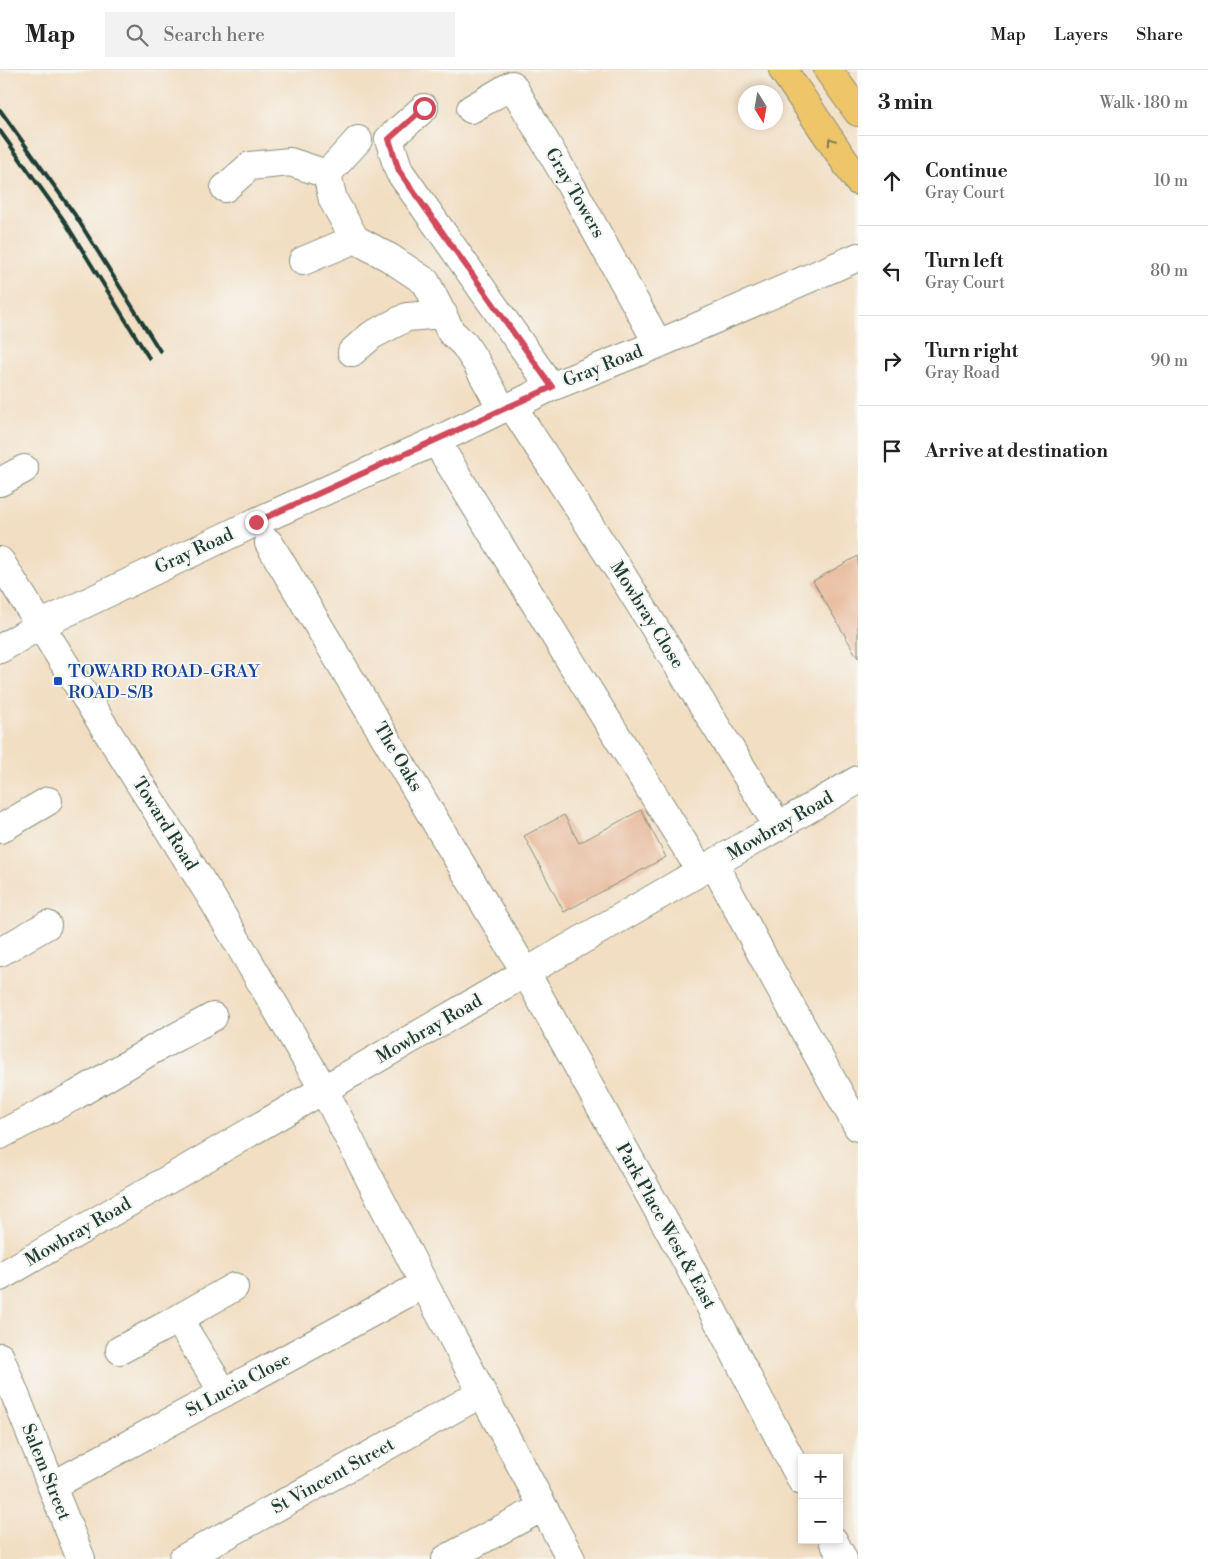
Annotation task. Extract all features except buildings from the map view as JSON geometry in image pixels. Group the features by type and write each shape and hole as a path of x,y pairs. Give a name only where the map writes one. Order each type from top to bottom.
{"main road":[{"path":"782,70 858,181"},
{"path":"828,70 858,112"}],"street":[{"name":"Gray Towers","path":"471,109 512,85 574,191 658,344"},
{"path":"424,108 389,139 399,171 552,387"},
{"path":"327,174 358,140"},
{"path":"225,188 250,166 290,162 327,174"},
{"path":"304,261 355,239 333,200 327,174"},
{"name":"Mowbray Close","path":"355,239 390,258 426,282 451,332 464,344 620,572 778,826"},
{"name":"Gray Road","path":"0,649 40,625 265,518 507,407 858,257"},
{"path":"352,352 372,335 407,317 443,314"},
{"path":"436,441 590,694 707,868 762,955 858,1127"},
{"path":"0,482 24,468"},
{"name":"The Oaks","path":"269,542 526,973"},
{"name":"Toward Road","path":"0,561 213,900 324,1090 424,1284 571,1559"},
{"name":"Mowbray Road","path":"0,1277 858,780"},
{"path":"0,829 48,801"},
{"path":"0,952 47,926"},
{"name":"Park Place West & East","path":"526,973 687,1262 798,1473"},
{"path":"0,1135 76,1095 154,1048 212,1018"},
{"name":"St Lucia Close","path":"52,1486 424,1284"},
{"path":"120,1350 234,1287"},
{"path":"178,1319 224,1393"},
{"name":"Salem Street","path":"0,1357 81,1559"},
{"name":"St Vincent Street","path":"183,1559 482,1393"},
{"path":"446,1559 543,1507"},
{"path":"835,1544 843,1559"}],"railway":[{"path":"0,110 75,215 160,351"},
{"path":"0,131 65,222 149,358"}],"place":[{"name":"TOWARD ROAD-GRAY ROAD-S/B","path":"58,681"}],"route":[{"path":"256,522 552,387 399,171 389,139 424,108"}]}
